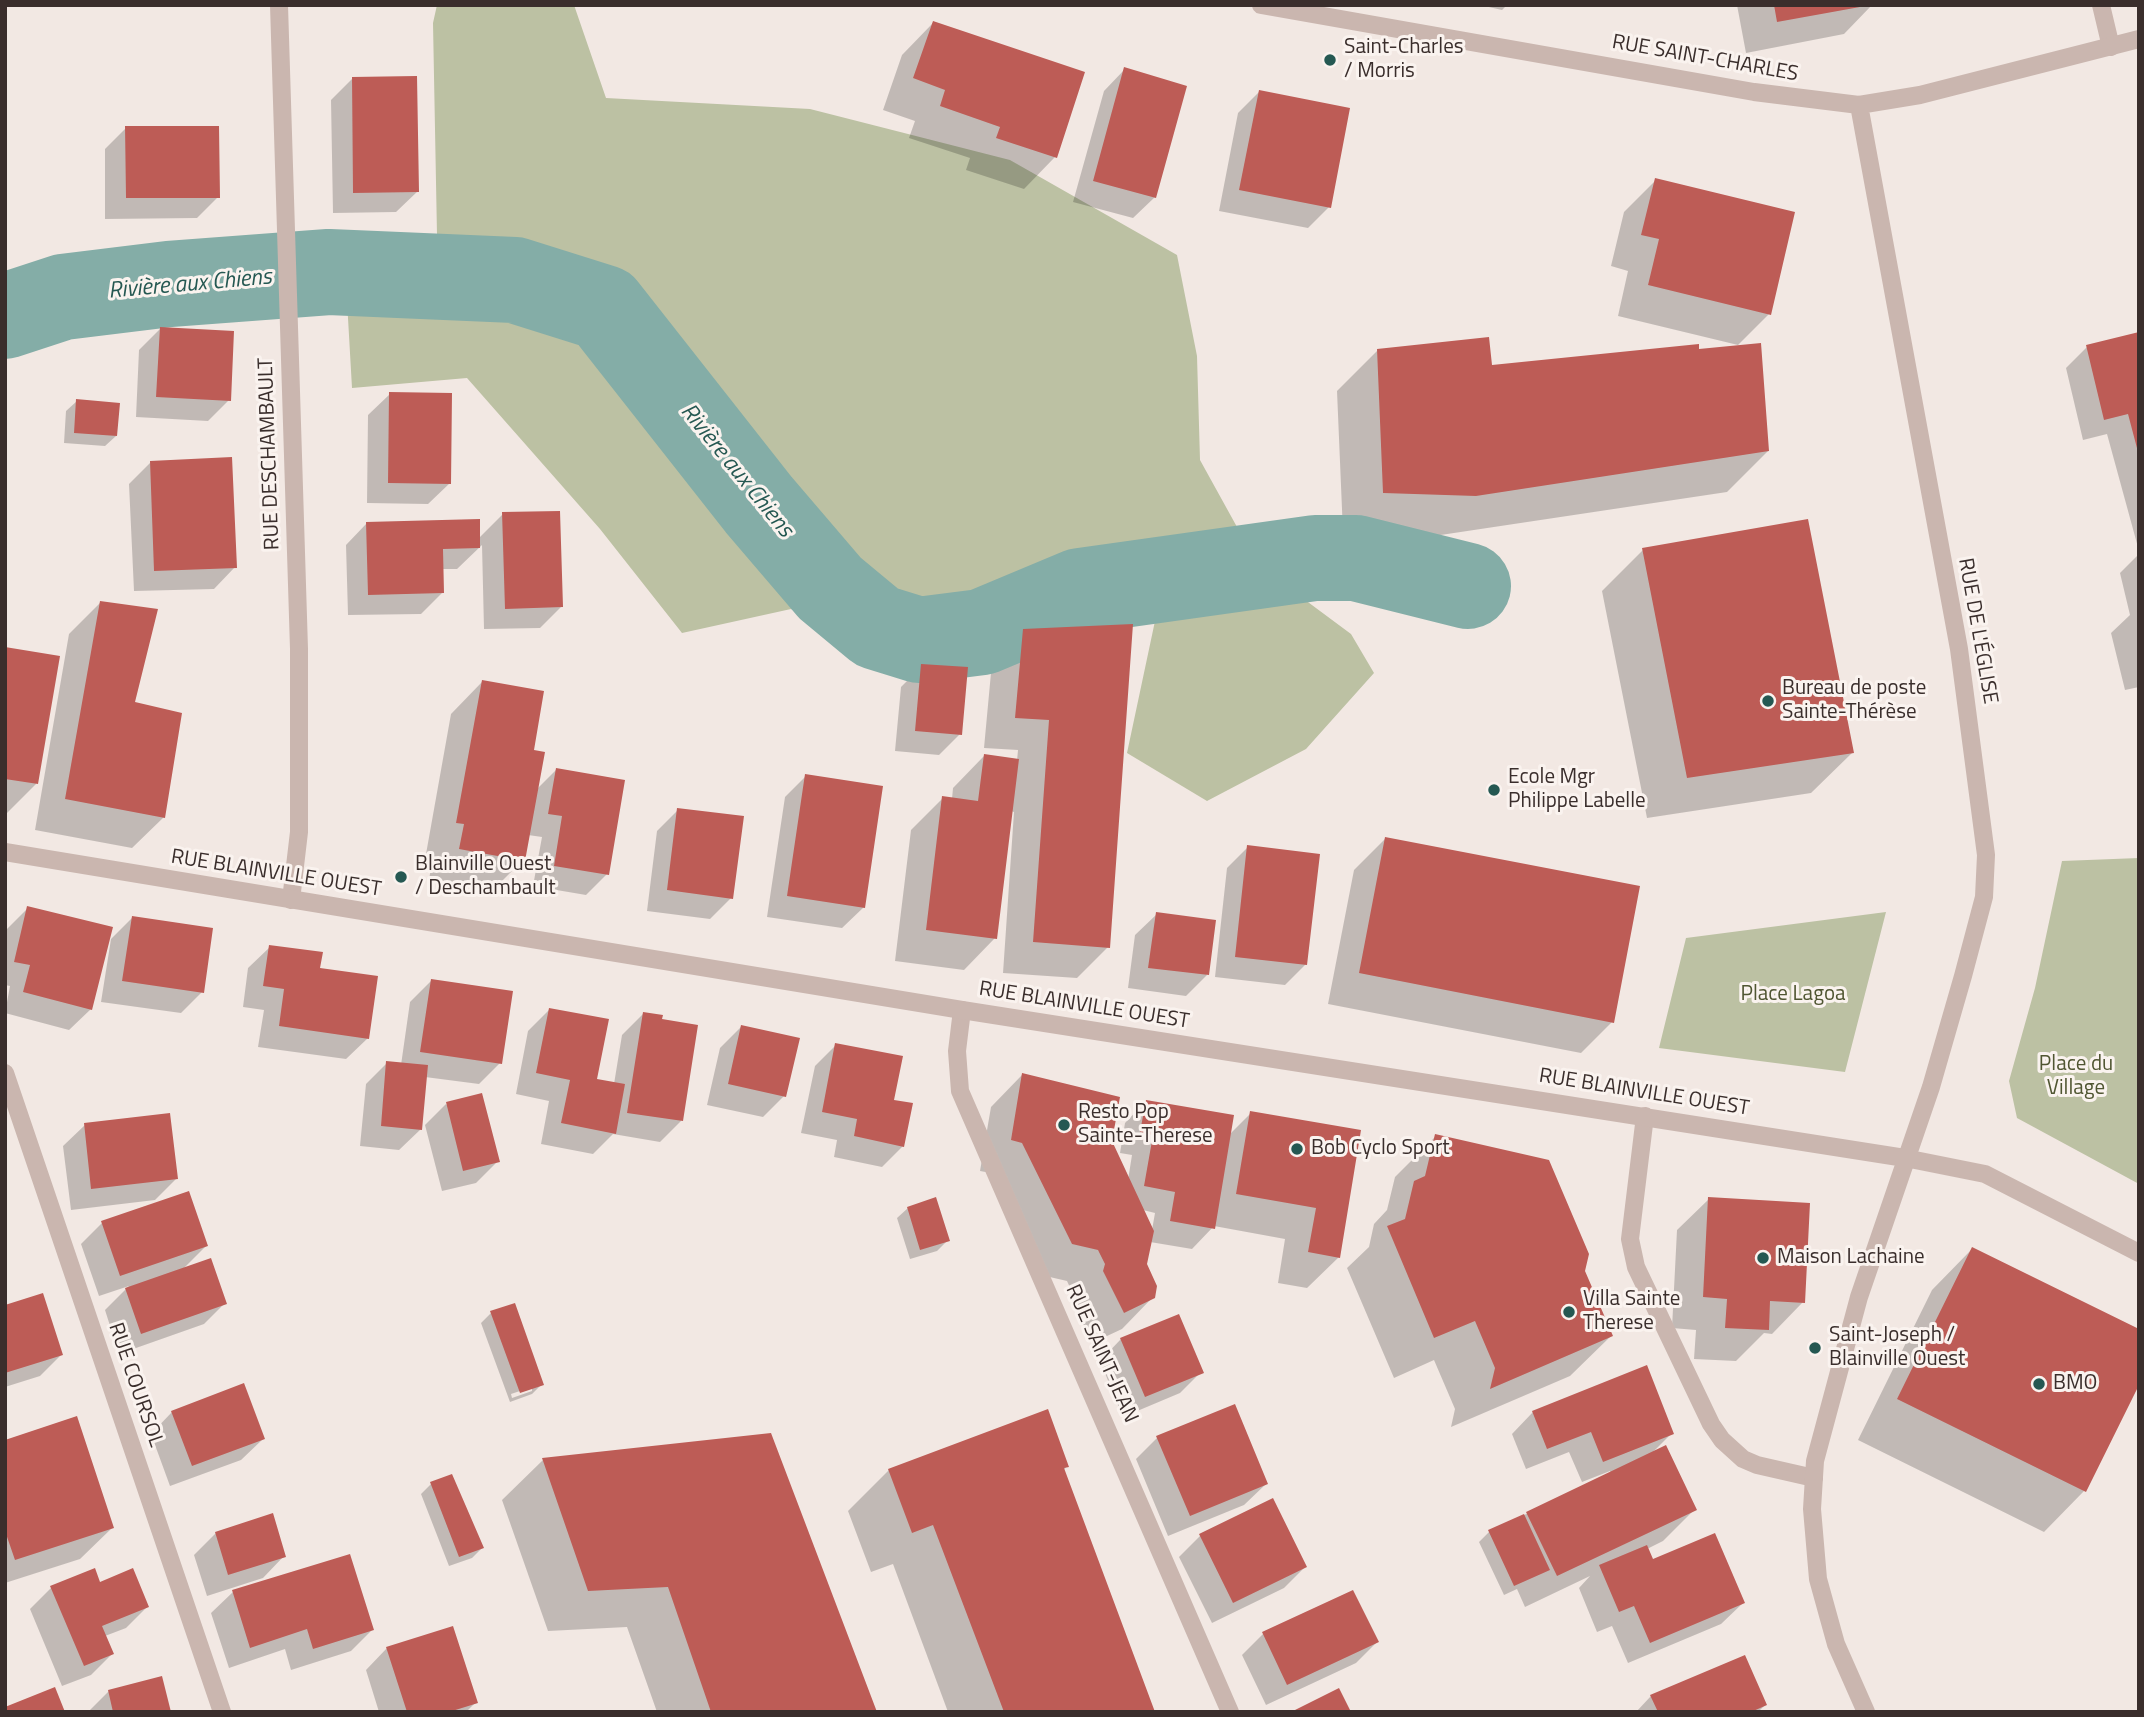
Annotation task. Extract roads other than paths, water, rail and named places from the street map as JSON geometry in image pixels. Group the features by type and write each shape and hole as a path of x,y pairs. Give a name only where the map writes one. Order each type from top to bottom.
{"street":[{"name":"RUE DESCHAMBAULT","path":"279,5 299,649 299,832 291,900"},
{"name":"RUE SAINT-CHARLES","path":"1261,5 1333,12 1754,92 1859,105 1920,95 2139,39"},
{"path":"2101,5 2111,47"},
{"name":"RUE DE L'ÉGLISE","path":"1859,105 1959,649 1986,855 1978,925 1931,1087 1858,1297 1818,1441 1812,1521 1818,1579 1836,1644 1866,1712"},
{"name":"RUE BLAINVILLE OUEST","path":"5,852 962,1010 1905,1158 1985,1174 2139,1253"},
{"name":"RUE SAINT-JEAN","path":"962,1010 956,1061 960,1091 1230,1712"},
{"name":"RUE COURSOL","path":"5,1073 222,1712"},
{"path":"1645,1116 1630,1239 1636,1267 1711,1424 1722,1440 1744,1459 1757,1465 1814,1478"}],"waterway":[{"name":"Rivière aux Chiens","path":"5,316 63,297 169,284 329,272 515,280 604,308 759,505 830,588 877,627 919,640 982,632 1080,591 1315,558 1356,558 1468,586"}],"place":[{"name":"Saint-Charles / Morris","path":"1330,60"},
{"name":"Bureau de poste Sainte-Thérèse","path":"1768,701"},
{"name":"Ecole Mgr Philippe Labelle","path":"1494,790"},
{"name":"Blainville Ouest / Deschambault","path":"401,877"},
{"name":"Resto Pop Sainte-Therese","path":"1064,1125"},
{"name":"Bob Cyclo Sport","path":"1297,1149"},
{"name":"Maison Lachaine","path":"1763,1258"},
{"name":"Villa Sainte Therese","path":"1569,1312"},
{"name":"Saint-Joseph / Blainville Ouest","path":"1815,1348"},
{"name":"BMO","path":"2039,1384"}],"park label":[{"name":"Place Lagoa","path":"1793,995"},
{"name":"Place du Village","path":"2076,1077"}]}
